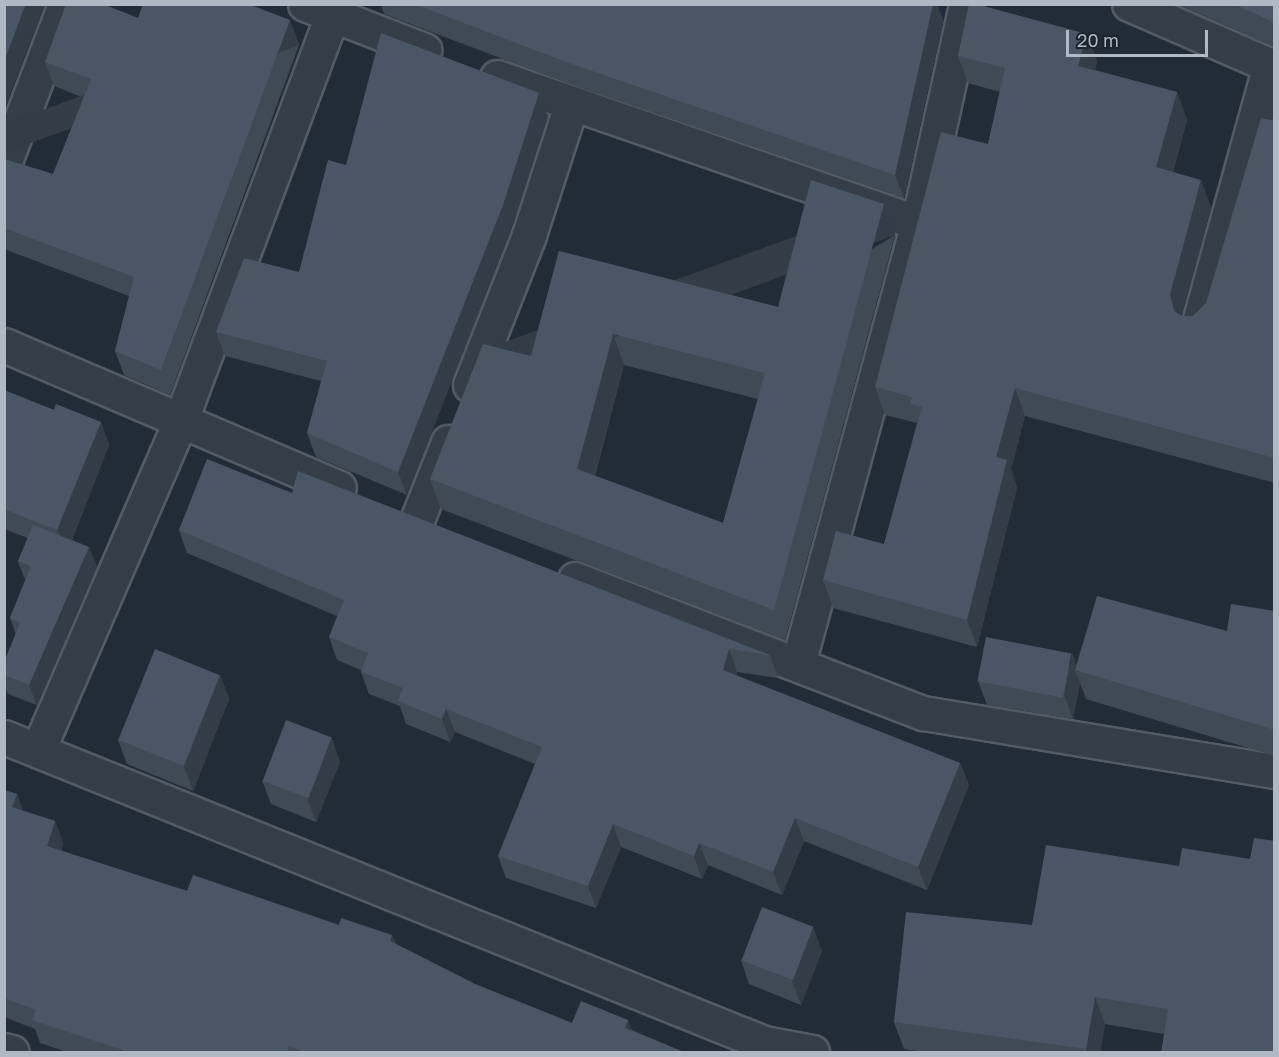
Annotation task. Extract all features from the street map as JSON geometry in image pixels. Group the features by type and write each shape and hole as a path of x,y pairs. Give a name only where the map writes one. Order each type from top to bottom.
{"street":[{"path":"4,165 65,4"},
{"path":"798,664 918,223 966,4"},
{"path":"1129,4 1272,66 1198,326"},
{"path":"38,750 180,422 324,8 459,63 571,105 918,223"},
{"path":"417,520 529,235 571,105"},
{"path":"4,345 180,422 451,532"},
{"path":"540,566 923,713 1275,771"},
{"path":"4,737 764,1043 812,1053"},
{"path":"4,1050 12,1053"}],"building":[{"path":"4,4 26,4 4,62"},
{"path":"66,4 103,4 138,18 143,4 248,4 290,20 161,370 115,351 134,277 4,228 4,159 53,174 91,79 45,62"},
{"path":"414,4 933,4 895,175 569,63"},
{"path":"969,4 1087,34 1078,66 1177,92 1156,167 1201,180 1170,294 1174,311 1182,316 1193,316 1206,303 1261,118 1275,121 1275,458 1015,388 996,457 1007,460 967,620 823,580 836,531 884,544 922,407 910,404 912,397 875,387 941,132 988,144 1005,68 958,56"},
{"path":"1234,4 1275,4 1275,25 1271,21"},
{"path":"381,33 539,93 503,205 398,472 307,433 327,361 216,332 244,258 299,272 328,160 346,165"},
{"path":"811,180 884,204 774,610 430,479 483,344 531,356 559,251 778,307","holes":["613,334 765,373 723,523 577,469"]},
{"path":"4,390 54,410 56,404 101,422 57,530 4,509"},
{"path":"207,459 292,493 298,471 770,655 729,649 723,670 960,763 918,867 795,818 773,872 699,843 694,856 613,824 588,886 498,856 542,747 446,709 442,719 398,701 403,688 361,672 368,653 329,637 344,600 179,530"},
{"path":"33,525 89,547 29,685 4,675 4,662 20,623 10,618 31,566 18,561"},
{"path":"1097,596 1227,631 1231,604 1275,611 1275,730 1075,670"},
{"path":"986,637 1071,654 1063,698 977,681"},
{"path":"155,649 220,675 183,766 118,740"},
{"path":"286,720 332,738 308,798 263,781"},
{"path":"4,790 17,794 12,807 55,821 47,846 187,891 193,875 339,925 341,918 392,935 390,941 475,984 572,1023 581,1001 628,1020 625,1028 686,1053 308,1053 289,1046 287,1053 122,1053 123,1050 32,1020 36,1010 4,998"},
{"path":"1254,838 1275,841 1275,1053 1161,1053 1168,1009 1095,997 1086,1049 894,1022 906,912 1032,925 1046,845 1179,866 1182,848 1250,859"},
{"path":"762,907 813,927 793,980 742,960"}]}
